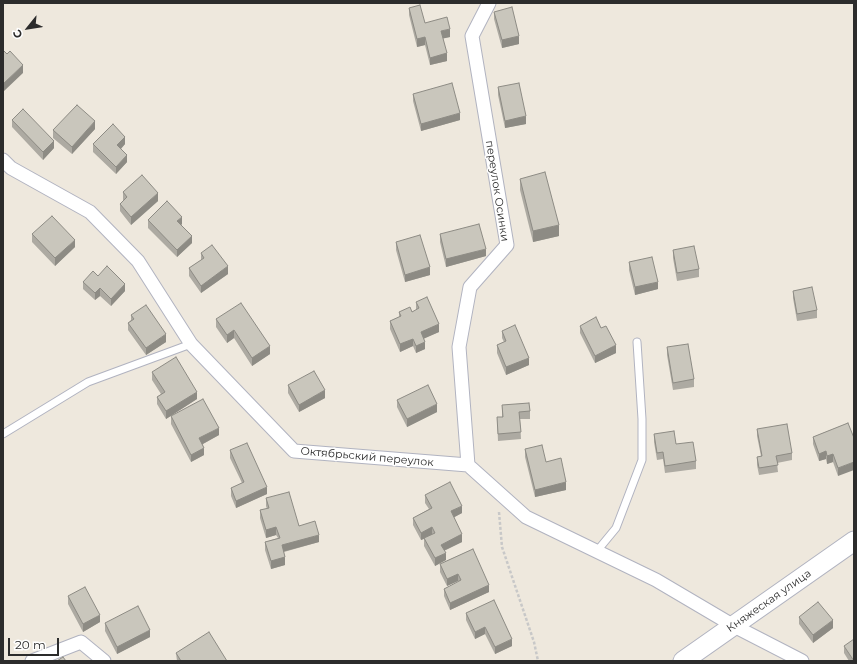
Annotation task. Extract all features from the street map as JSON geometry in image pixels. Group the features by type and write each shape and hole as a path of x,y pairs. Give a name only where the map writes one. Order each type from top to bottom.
{"street":[{"name":"переулок Осинки","path":"468,465 459,347 470,287 507,245 472,36 489,3"},
{"name":"Октябрьский переулок","path":"3,160 11,168 90,212 138,261 190,344 294,451 468,465"},
{"path":"468,465 526,517 656,580 734,626 802,661"},
{"name":"Княжеская улица","path":"683,661 854,541"},
{"path":"32,661 81,642 104,661"}],"lane":[{"path":"598,551 616,528 642,460 642,419 637,342"},
{"path":"3,434 88,382 190,344"}],"path":[{"path":"497,492 502,547 534,642 538,661"}],"building":[{"path":"420,5 425,23 447,17 450,29 441,31 447,53 430,58 425,37 417,39 409,8"},
{"path":"512,7 519,36 502,40 494,12"},
{"path":"3,50 7,54 10,51 23,65 3,84"},
{"path":"452,83 460,113 421,124 413,94"},
{"path":"519,83 526,116 505,121 498,87"},
{"path":"77,105 95,121 72,147 53,130"},
{"path":"23,109 54,141 43,152 12,120"},
{"path":"113,124 125,137 117,145 127,155 116,167 93,144"},
{"path":"545,172 559,225 533,231 520,179"},
{"path":"142,175 158,193 131,217 120,204 127,197 123,192"},
{"path":"167,201 182,217 177,221 192,236 177,250 148,220"},
{"path":"52,216 75,240 55,258 32,234"},
{"path":"479,224 486,249 446,259 440,234"},
{"path":"420,235 430,267 405,275 396,242"},
{"path":"212,245 228,266 201,286 189,268 204,258 201,253"},
{"path":"694,246 699,269 677,273 673,250"},
{"path":"652,257 658,282 635,287 629,262"},
{"path":"107,266 125,284 111,299 100,288 95,293 83,282 93,271 98,276"},
{"path":"812,287 817,310 797,314 793,291"},
{"path":"427,297 439,324 421,332 425,342 416,346 413,339 400,344 390,321 401,316 399,312 410,307 412,312 419,308 416,302"},
{"path":"241,303 270,346 252,358 234,330 227,335 216,319"},
{"path":"146,305 166,334 146,348 128,323 134,319 131,315"},
{"path":"596,317 601,328 606,326 616,345 595,356 580,326"},
{"path":"515,325 529,358 506,367 497,345 506,341 502,331"},
{"path":"688,344 694,379 673,383 667,347"},
{"path":"176,357 197,392 166,411 157,397 165,392 152,372"},
{"path":"314,371 325,390 299,405 288,385"},
{"path":"428,385 437,404 407,419 397,400"},
{"path":"203,399 219,428 199,438 204,448 191,455 171,416"},
{"path":"529,403 530,411 519,412 521,432 498,434 497,417 503,417 502,405"},
{"path":"848,423 854,438 854,462 838,468 833,454 827,456 826,451 819,454 813,437"},
{"path":"787,424 792,453 776,456 778,465 759,468 757,457 762,456 757,429"},
{"path":"674,431 676,444 693,442 696,461 665,466 663,452 657,453 654,434"},
{"path":"247,443 267,487 236,501 231,488 244,482 230,450"},
{"path":"542,445 546,462 561,458 566,482 535,490 525,449"},
{"path":"450,482 462,506 451,511 462,534 441,545 446,553 435,558 424,538 435,533 432,527 421,533 413,518 432,508 425,495"},
{"path":"289,492 299,526 315,521 319,535 282,545 285,557 271,561 265,542 280,538 276,527 266,530 260,510 269,508 266,498"},
{"path":"473,549 489,585 450,603 444,589 461,580 458,574 447,579 440,564"},
{"path":"85,587 100,615 83,624 68,596"},
{"path":"494,600 512,639 495,647 485,627 475,632 466,613"},
{"path":"818,602 833,620 813,635 799,617"},
{"path":"138,606 150,630 117,647 105,623"},
{"path":"209,632 227,661 181,661 176,653"},
{"path":"854,639 854,661 844,646"},
{"path":"63,657 66,661 57,661"}]}
